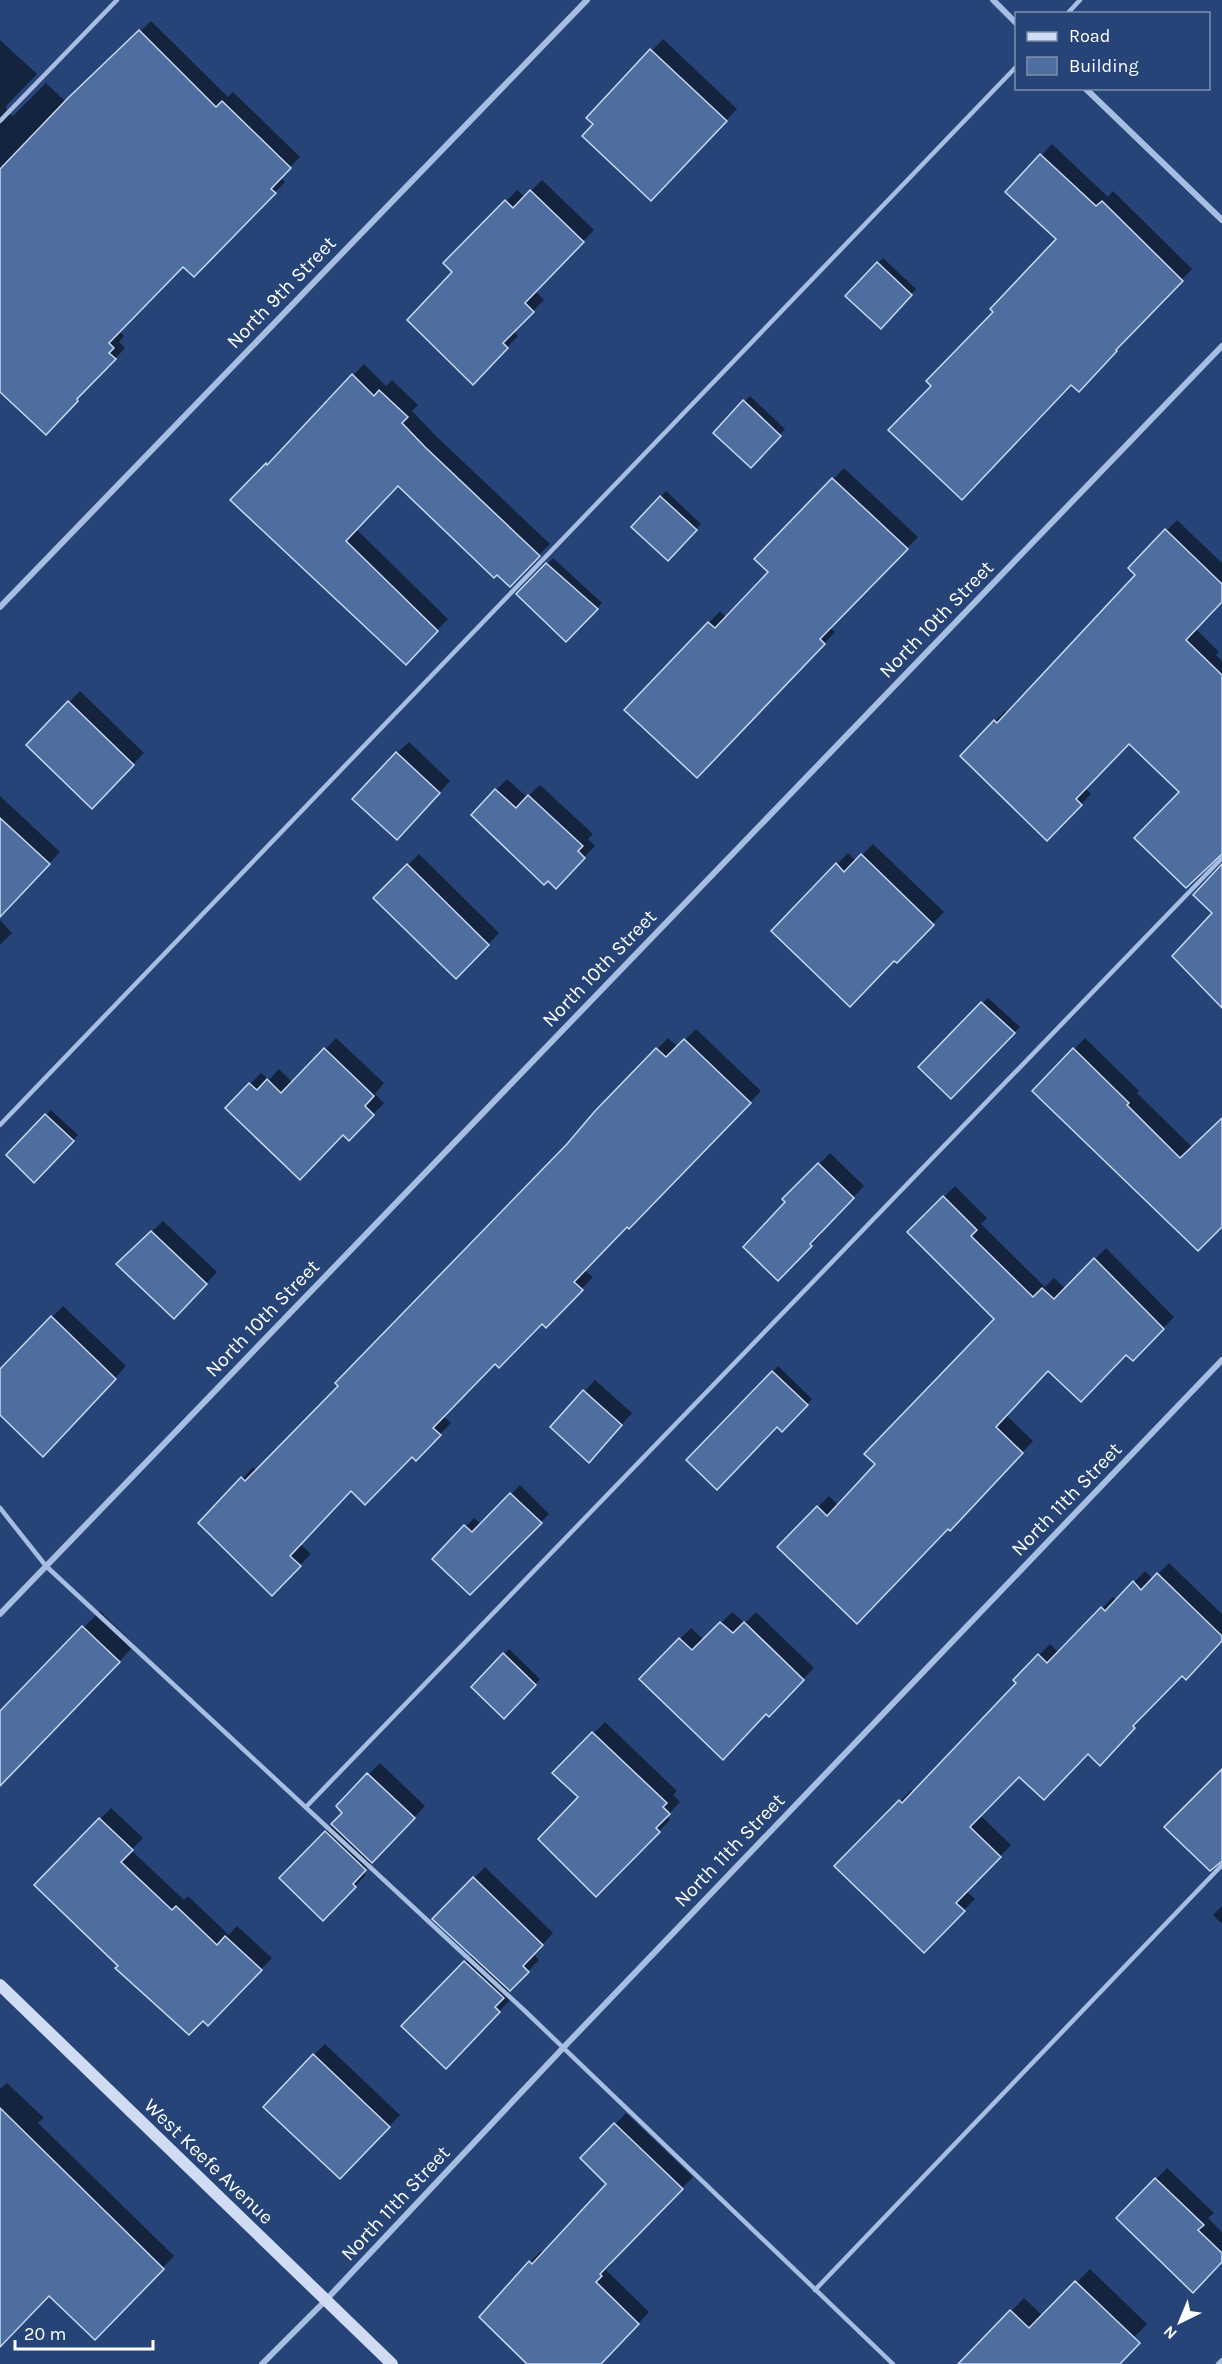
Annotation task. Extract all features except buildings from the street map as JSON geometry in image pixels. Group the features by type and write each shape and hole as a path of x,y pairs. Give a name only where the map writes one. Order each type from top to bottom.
{"street":[{"name":"North 9th Street","path":"0,607 586,0"},
{"path":"993,0 1015,21"},
{"path":"1087,90 1222,220"},
{"name":"North 10th Street","path":"0,1614 1222,346"},
{"name":"North 11th Street","path":"262,2364 325,2301 563,2048 1222,1360"},
{"name":"West Keefe Avenue","path":"0,1985 392,2364"}],"lane":[{"path":"0,121 117,0"},
{"path":"1069,12 1080,0"},
{"path":"0,1125 1015,69"},
{"path":"306,1807 1222,858"},
{"path":"0,1508 46,1566 563,2048 893,2364"},
{"path":"815,2289 1222,1864"}]}
